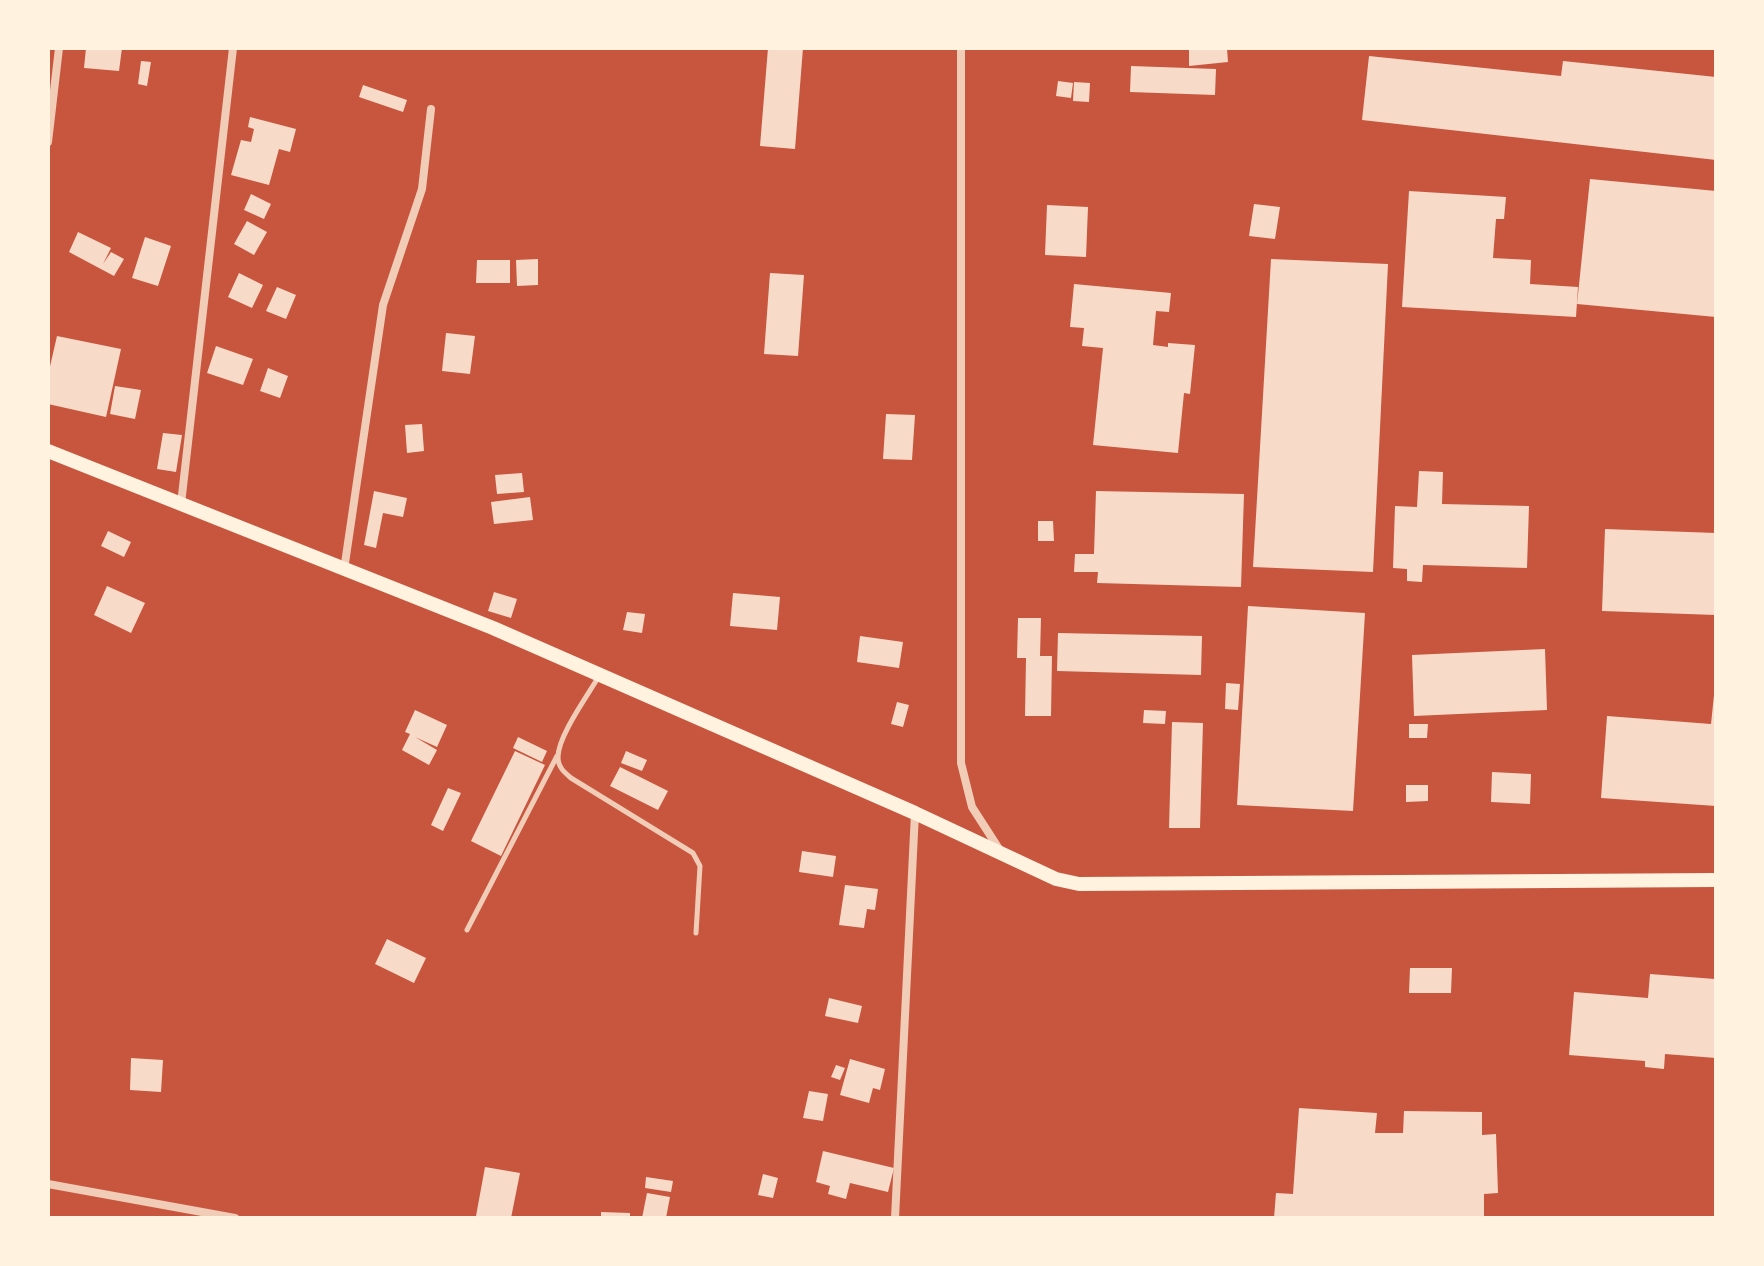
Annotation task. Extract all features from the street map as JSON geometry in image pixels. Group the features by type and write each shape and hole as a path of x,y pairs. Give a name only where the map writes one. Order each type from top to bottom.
{"main road":[{"path":"48,451 493,628 915,813 1056,879 1079,884 1716,880"}],"street":[{"path":"48,142 59,48"},
{"path":"180,505 233,48"},
{"path":"961,48 961,763 972,807 1004,856"},
{"path":"344,570 383,305 422,189 431,109"},
{"path":"895,1218 915,813"},
{"path":"48,1184 235,1218"}],"lane":[{"path":"467,930 565,736 600,675"},
{"path":"558,755 561,769 571,778 693,853 700,866 696,933"}],"building":[{"path":"86,48 122,48 119,71 84,68"},
{"path":"768,48 803,48 795,149 760,146"},
{"path":"1227,48 1228,62 1189,66 1189,49"},
{"path":"1369,56 1561,76 1563,61 1716,77 1716,160 1362,120"},
{"path":"141,61 151,62 147,86 138,84"},
{"path":"1131,66 1216,69 1215,95 1130,92"},
{"path":"1058,81 1073,83 1071,98 1056,96"},
{"path":"1074,82 1090,83 1089,102 1073,101"},
{"path":"363,85 407,100 403,112 359,97"},
{"path":"250,117 296,129 290,152 279,149 269,185 231,175 241,140 251,142 254,129 248,127"},
{"path":"1590,179 1716,191 1716,317 1577,304"},
{"path":"1409,191 1506,197 1504,219 1496,219 1493,258 1531,260 1530,284 1578,287 1576,317 1402,307"},
{"path":"251,194 271,204 264,219 244,210"},
{"path":"1254,204 1280,207 1275,239 1249,236"},
{"path":"1047,205 1088,207 1086,257 1045,255"},
{"path":"247,221 267,232 254,255 234,244"},
{"path":"78,232 111,248 103,264 111,252 124,259 114,276 69,252"},
{"path":"145,237 171,246 158,286 132,278"},
{"path":"538,259 538,285 517,286 516,260"},
{"path":"1271,259 1388,264 1373,572 1253,567"},
{"path":"477,260 510,260 510,283 476,283"},
{"path":"239,273 263,285 252,308 228,297"},
{"path":"770,273 804,275 798,356 764,354"},
{"path":"1074,284 1171,293 1169,312 1156,311 1153,345 1195,345 1190,394 1184,393 1178,453 1093,445 1103,348 1082,346 1084,328 1070,327"},
{"path":"277,287 296,295 286,319 266,311"},
{"path":"446,333 475,336 470,374 442,371"},
{"path":"57,336 121,349 106,417 48,404 48,375"},
{"path":"216,346 253,359 243,385 207,373"},
{"path":"268,368 288,376 280,398 260,391"},
{"path":"115,386 141,390 135,419 110,414"},
{"path":"886,414 915,415 912,460 883,459"},
{"path":"422,424 424,451 407,453 405,425"},
{"path":"163,433 182,435 176,472 157,469"},
{"path":"1419,471 1443,472 1442,504 1529,506 1527,568 1423,565 1422,582 1407,581 1407,569 1393,568 1395,506 1417,507"},
{"path":"522,473 524,492 497,494 495,475"},
{"path":"374,491 407,498 403,517 383,513 376,548 364,545"},
{"path":"1096,491 1244,494 1241,587 1097,583 1098,572 1074,572 1075,554 1094,554"},
{"path":"530,497 533,520 494,524 491,502"},
{"path":"1038,521 1053,521 1054,541 1038,541"},
{"path":"1605,529 1716,533 1716,615 1602,611"},
{"path":"108,531 131,542 124,557 101,546"},
{"path":"107,586 145,603 131,633 94,615"},
{"path":"494,592 517,599 511,618 488,611"},
{"path":"733,593 780,597 777,630 730,626"},
{"path":"1248,606 1365,613 1353,811 1237,805"},
{"path":"627,612 645,614 642,633 623,630"},
{"path":"1018,618 1041,618 1040,656 1052,656 1051,716 1025,716 1026,658 1017,658"},
{"path":"1058,633 1202,636 1201,675 1057,671"},
{"path":"860,636 903,642 899,668 857,662"},
{"path":"1545,649 1547,710 1414,716 1412,655"},
{"path":"1226,683 1240,684 1238,710 1225,709"},
{"path":"1714,695 1716,806 1601,798 1607,716 1711,724"},
{"path":"897,702 909,705 903,727 891,724"},
{"path":"415,710 447,725 437,747 415,737 437,750 429,765 402,750 410,734 405,732"},
{"path":"1144,710 1166,711 1165,724 1143,723"},
{"path":"1172,722 1203,723 1200,828 1169,828"},
{"path":"1409,724 1428,724 1427,738 1409,738"},
{"path":"518,737 547,751 542,762 513,748"},
{"path":"515,751 545,765 501,856 471,841"},
{"path":"626,751 647,760 642,771 621,763"},
{"path":"620,767 668,791 658,810 610,786"},
{"path":"1492,772 1531,774 1530,804 1491,802"},
{"path":"1406,785 1428,785 1428,801 1406,802"},
{"path":"448,788 461,793 443,831 431,825"},
{"path":"802,851 836,856 833,877 799,872"},
{"path":"845,885 878,889 875,910 867,909 864,928 839,925"},
{"path":"387,939 426,958 414,983 375,964"},
{"path":"1410,968 1452,968 1451,993 1409,993"},
{"path":"1650,974 1715,979 1716,1058 1665,1054 1664,1069 1645,1067 1645,1061 1569,1055 1574,992 1648,998"},
{"path":"829,998 862,1006 858,1023 825,1016"},
{"path":"131,1058 163,1060 161,1092 130,1090"},
{"path":"850,1059 885,1069 880,1090 873,1088 869,1103 840,1095"},
{"path":"836,1065 845,1068 840,1080 831,1077"},
{"path":"809,1091 828,1094 823,1121 803,1118"},
{"path":"1299,1108 1377,1113 1375,1133 1403,1133 1404,1111 1482,1112 1482,1135 1496,1134 1498,1193 1484,1194 1484,1218 1274,1218 1276,1193 1293,1194"},
{"path":"823,1151 894,1168 888,1192 850,1183 846,1199 828,1194 830,1186 816,1182"},
{"path":"485,1167 520,1173 511,1218 476,1216"},
{"path":"763,1174 778,1178 773,1198 758,1195"},
{"path":"646,1177 673,1181 671,1192 645,1188"},
{"path":"647,1193 670,1197 666,1218 642,1218"},
{"path":"601,1212 630,1213 630,1218 601,1218"}]}
